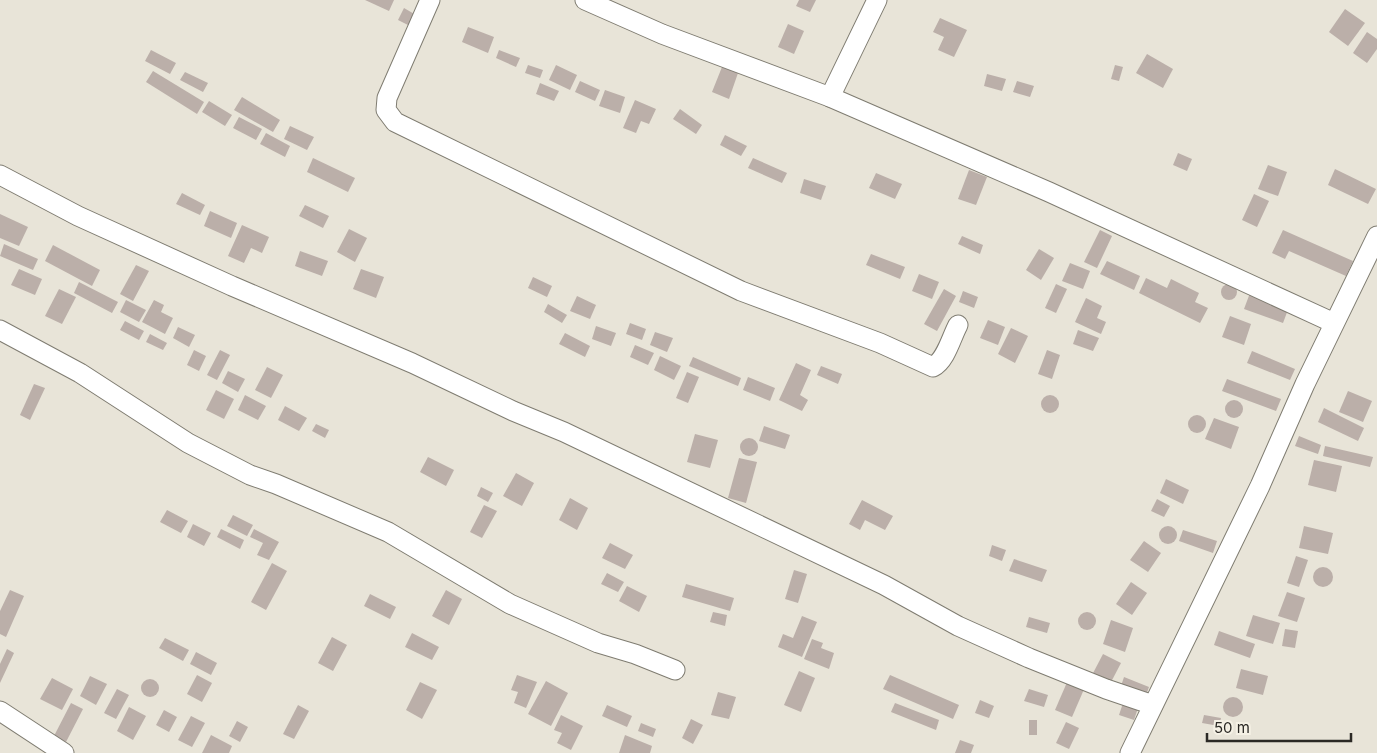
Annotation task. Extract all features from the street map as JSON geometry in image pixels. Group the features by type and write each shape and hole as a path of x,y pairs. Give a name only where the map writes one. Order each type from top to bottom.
{"street":[{"path":"430,0 387,98 386,110 395,122 741,291 880,343 932,367 937,365 944,355 958,325"},
{"path":"585,0 662,34 830,97 1049,192 1334,323"},
{"path":"830,97 877,0"},
{"path":"0,175 78,216 241,290 412,363 513,411 564,432 884,585 967,630 1037,662 1153,705"},
{"path":"1130,753 1260,486 1334,323 1377,236"},
{"path":"0,330 80,373 188,443 250,475 276,484 388,532 510,604 531,614 598,643 635,654 675,670"},
{"path":"0,711 64,753"}],"building":[{"path":"365,0 394,0 389,11"},
{"path":"799,0 816,0 810,12 796,6"},
{"path":"404,8 416,15 410,26 398,20"},
{"path":"1345,9 1365,23 1348,46 1329,32"},
{"path":"940,18 967,30 954,57 938,50 944,37 933,32"},
{"path":"788,24 804,31 794,54 778,47"},
{"path":"468,27 494,37 488,53 462,42"},
{"path":"1367,32 1377,39 1377,49 1367,63 1353,53"},
{"path":"151,50 176,63 170,74 145,61"},
{"path":"499,50 520,58 516,67 496,58"},
{"path":"1147,54 1173,69 1163,88 1136,73"},
{"path":"528,65 543,70 540,78 525,73"},
{"path":"556,65 577,75 570,90 549,80"},
{"path":"1115,65 1123,67 1119,81 1111,79"},
{"path":"722,67 738,73 729,99 712,92"},
{"path":"153,71 204,102 197,114 146,82"},
{"path":"185,72 208,83 203,92 180,80"},
{"path":"987,74 1006,79 1002,91 984,86"},
{"path":"580,81 600,90 595,101 575,92"},
{"path":"1017,81 1034,86 1030,97 1013,92"},
{"path":"540,83 559,91 554,101 536,94"},
{"path":"605,90 625,97 620,113 599,106"},
{"path":"242,97 280,120 273,132 234,110"},
{"path":"635,100 656,109 649,124 641,121 636,133 623,128"},
{"path":"209,101 232,115 225,126 202,112"},
{"path":"680,109 702,125 696,134 673,119"},
{"path":"239,117 262,129 256,140 233,128"},
{"path":"290,126 314,137 307,150 284,139"},
{"path":"266,133 290,146 285,157 260,144"},
{"path":"725,135 747,146 741,156 720,145"},
{"path":"1178,153 1192,159 1187,171 1173,165"},
{"path":"313,158 355,178 348,192 307,172"},
{"path":"753,158 787,173 782,183 748,168"},
{"path":"1268,165 1287,172 1278,196 1258,189"},
{"path":"1335,169 1376,189 1368,204 1328,185"},
{"path":"969,170 987,177 976,205 958,199"},
{"path":"876,173 902,184 895,199 869,188"},
{"path":"804,179 826,186 821,200 800,193"},
{"path":"182,193 205,205 200,215 176,204"},
{"path":"1254,194 1269,201 1257,227 1242,220"},
{"path":"305,205 329,216 323,228 299,216"},
{"path":"210,211 237,223 231,238 204,226"},
{"path":"0,214 28,227 19,246 0,238"},
{"path":"242,225 269,237 262,253 251,248 244,263 228,256"},
{"path":"349,229 367,238 355,262 337,252"},
{"path":"1100,230 1112,236 1097,268 1084,262"},
{"path":"1283,230 1353,261 1346,276 1289,251 1285,259 1272,253"},
{"path":"962,236 983,245 980,254 958,244"},
{"path":"4,244 38,259 33,270 0,256"},
{"path":"53,245 100,270 92,286 45,261"},
{"path":"1039,249 1054,258 1041,280 1026,270"},
{"path":"300,251 328,261 322,276 295,266"},
{"path":"871,254 905,267 900,279 866,265"},
{"path":"1107,261 1140,276 1134,290 1100,274"},
{"path":"1070,263 1090,271 1083,289 1062,281"},
{"path":"136,265 149,271 133,301 120,294"},
{"path":"19,269 42,279 35,295 11,285"},
{"path":"361,269 384,277 376,298 353,289"},
{"path":"919,274 939,282 932,299 912,291"},
{"path":"533,277 552,286 547,297 528,288"},
{"path":"1146,278 1167,288 1171,279 1199,293 1195,302 1208,308 1200,323 1139,293"},
{"path":"79,282 118,302 112,313 74,293"},
{"path":"1056,284 1067,289 1056,313 1045,308"},
{"path":"1226,284 1232,284 1237,289 1235,298 1226,300 1221,295 1221,289"},
{"path":"59,289 76,297 62,324 45,316"},
{"path":"944,289 956,296 937,331 924,324"},
{"path":"963,291 978,297 974,308 959,302"},
{"path":"1250,293 1289,307 1283,323 1244,309"},
{"path":"577,296 596,305 590,319 570,311"},
{"path":"1086,298 1102,306 1097,318 1106,322 1101,334 1075,322"},
{"path":"126,300 146,310 139,322 120,312"},
{"path":"154,300 164,305 161,312 173,318 165,334 142,322"},
{"path":"548,304 567,315 562,323 544,312"},
{"path":"1230,316 1251,324 1244,345 1222,337"},
{"path":"988,320 1005,327 998,345 980,338"},
{"path":"125,321 144,331 139,340 120,330"},
{"path":"630,323 646,329 642,340 626,334"},
{"path":"596,326 616,333 611,346 592,339"},
{"path":"178,327 195,335 189,347 173,338"},
{"path":"1011,328 1028,336 1015,363 998,354"},
{"path":"1078,330 1099,338 1093,351 1073,344"},
{"path":"655,332 673,338 667,352 650,345"},
{"path":"565,333 590,346 585,357 559,344"},
{"path":"150,334 167,343 163,350 146,342"},
{"path":"635,345 654,353 648,365 630,357"},
{"path":"194,350 206,356 199,371 187,365"},
{"path":"220,350 230,355 217,380 207,375"},
{"path":"1047,350 1060,355 1052,379 1038,374"},
{"path":"1252,351 1295,369 1290,380 1247,363"},
{"path":"660,356 681,366 674,380 654,370"},
{"path":"693,357 741,378 738,386 689,366"},
{"path":"796,363 811,370 800,395 808,400 802,411 779,400"},
{"path":"821,366 842,374 838,384 817,375"},
{"path":"267,367 283,375 271,398 255,390"},
{"path":"228,371 245,379 238,392 222,383"},
{"path":"687,372 699,377 688,403 676,398"},
{"path":"748,377 775,388 770,401 743,390"},
{"path":"1227,379 1281,399 1276,411 1222,391"},
{"path":"34,384 45,388 30,420 20,415"},
{"path":"216,390 234,399 224,419 206,410"},
{"path":"1348,391 1372,401 1363,422 1339,412"},
{"path":"245,395 266,406 258,420 238,410"},
{"path":"1050,395 1056,398 1059,404 1056,410 1050,413 1044,410 1041,404 1044,398"},
{"path":"1234,400 1240,403 1243,409 1240,415 1234,418 1228,415 1225,409 1228,403"},
{"path":"285,406 307,418 299,431 278,420"},
{"path":"1324,408 1364,428 1358,441 1318,422"},
{"path":"1197,415 1203,418 1206,424 1203,430 1197,433 1191,430 1188,424 1191,418"},
{"path":"1214,418 1239,427 1231,449 1205,439"},
{"path":"316,424 329,430 325,438 312,431"},
{"path":"764,426 790,435 785,449 759,441"},
{"path":"695,434 718,440 710,468 687,462"},
{"path":"1299,436 1321,445 1318,454 1295,446"},
{"path":"749,438 755,441 758,447 755,453 749,456 743,453 740,447 743,441"},
{"path":"1325,446 1373,457 1370,467 1323,456"},
{"path":"428,457 454,470 446,486 420,472"},
{"path":"739,458 757,462 746,503 728,498"},
{"path":"1314,460 1342,466 1336,492 1308,485"},
{"path":"516,473 534,483 522,506 503,496"},
{"path":"1166,479 1189,490 1183,504 1160,493"},
{"path":"481,487 493,493 488,502 477,496"},
{"path":"570,498 588,508 577,530 559,520"},
{"path":"1157,499 1170,506 1164,517 1151,511"},
{"path":"862,500 893,516 885,530 865,520 860,530 849,524"},
{"path":"484,505 497,511 482,538 470,532"},
{"path":"167,510 188,521 181,533 160,522"},
{"path":"233,515 253,525 247,536 227,526"},
{"path":"193,524 211,533 204,546 187,537"},
{"path":"1168,526 1174,529 1177,535 1174,541 1168,544 1162,541 1159,535 1162,529"},
{"path":"1304,526 1333,533 1328,554 1299,548"},
{"path":"221,529 244,540 240,549 217,537"},
{"path":"254,529 279,542 269,560 257,555 263,543 250,537"},
{"path":"1183,530 1217,541 1213,553 1179,541"},
{"path":"1144,541 1161,553 1148,572 1130,560"},
{"path":"610,543 633,555 625,569 602,558"},
{"path":"992,545 1006,550 1002,561 989,556"},
{"path":"1296,556 1308,560 1299,587 1287,583"},
{"path":"1014,559 1047,570 1042,582 1009,571"},
{"path":"272,563 287,571 266,610 251,602"},
{"path":"1323,567 1330,570 1333,577 1330,584 1323,587 1316,584 1313,577 1316,570"},
{"path":"794,570 807,574 798,603 785,599"},
{"path":"607,573 624,582 618,592 601,584"},
{"path":"1131,582 1147,593 1132,615 1116,604"},
{"path":"686,584 734,598 730,611 682,597"},
{"path":"627,586 647,596 639,612 619,601"},
{"path":"10,590 24,596 6,637 0,634 0,611"},
{"path":"446,590 462,599 449,625 432,616"},
{"path":"1287,592 1305,598 1297,622 1278,616"},
{"path":"370,594 396,607 390,619 364,606"},
{"path":"713,612 727,615 725,626 710,622"},
{"path":"1087,612 1093,615 1096,621 1093,627 1087,630 1081,627 1078,621 1081,615"},
{"path":"1253,615 1280,623 1273,644 1246,636"},
{"path":"802,616 817,622 802,657 778,647 783,634 793,638"},
{"path":"1029,617 1050,623 1047,633 1026,627"},
{"path":"1111,620 1133,628 1125,652 1103,644"},
{"path":"1285,629 1298,631 1295,648 1282,646"},
{"path":"1219,631 1255,644 1250,658 1214,645"},
{"path":"412,633 439,647 432,660 405,647"},
{"path":"332,637 347,645 333,671 318,663"},
{"path":"165,638 189,650 183,661 159,648"},
{"path":"812,639 823,643 821,648 834,653 829,669 804,659"},
{"path":"7,649 14,653 0,683 0,664"},
{"path":"196,652 217,663 211,675 190,664"},
{"path":"1103,654 1121,663 1109,686 1091,677"},
{"path":"1241,669 1268,676 1263,695 1236,688"},
{"path":"799,671 815,678 801,712 784,705"},
{"path":"197,675 212,683 202,702 187,694"},
{"path":"517,675 537,682 526,708 514,703 518,692 511,690"},
{"path":"890,675 959,705 953,719 883,689"},
{"path":"90,676 107,684 96,705 80,696"},
{"path":"1124,677 1149,687 1145,698 1120,689"},
{"path":"52,678 73,689 62,710 40,699"},
{"path":"150,679 156,682 159,688 156,694 150,697 144,694 141,688 144,682"},
{"path":"1068,680 1085,687 1072,717 1055,710"},
{"path":"546,681 568,693 551,726 528,714"},
{"path":"420,682 437,690 422,719 406,710"},
{"path":"117,689 129,695 116,719 104,713"},
{"path":"1029,689 1048,695 1044,707 1024,701"},
{"path":"718,692 736,697 729,719 711,715"},
{"path":"1233,697 1240,700 1243,707 1240,714 1233,717 1226,714 1223,707 1226,700"},
{"path":"980,700 994,706 989,718 975,713"},
{"path":"1124,700 1139,705 1134,720 1119,715"},
{"path":"71,703 83,709 66,742 54,736"},
{"path":"895,703 939,720 936,730 891,712"},
{"path":"298,705 309,711 294,739 283,734"},
{"path":"607,705 632,716 627,727 602,716"},
{"path":"129,707 146,716 133,740 117,731"},
{"path":"164,710 177,717 169,732 156,725"},
{"path":"561,715 583,726 571,750 557,743 562,733 554,730"},
{"path":"1204,715 1221,718 1219,726 1202,723"},
{"path":"191,716 205,723 192,747 178,740"},
{"path":"691,719 703,725 693,744 682,738"},
{"path":"1029,720 1037,720 1037,735 1029,735"},
{"path":"237,721 248,727 240,742 229,736"},
{"path":"1066,722 1079,728 1069,749 1056,743"},
{"path":"641,723 656,729 653,737 638,731"},
{"path":"211,735 232,746 229,753 202,753"},
{"path":"625,735 652,746 650,753 619,753"},
{"path":"960,740 974,745 971,753 955,753"}]}
